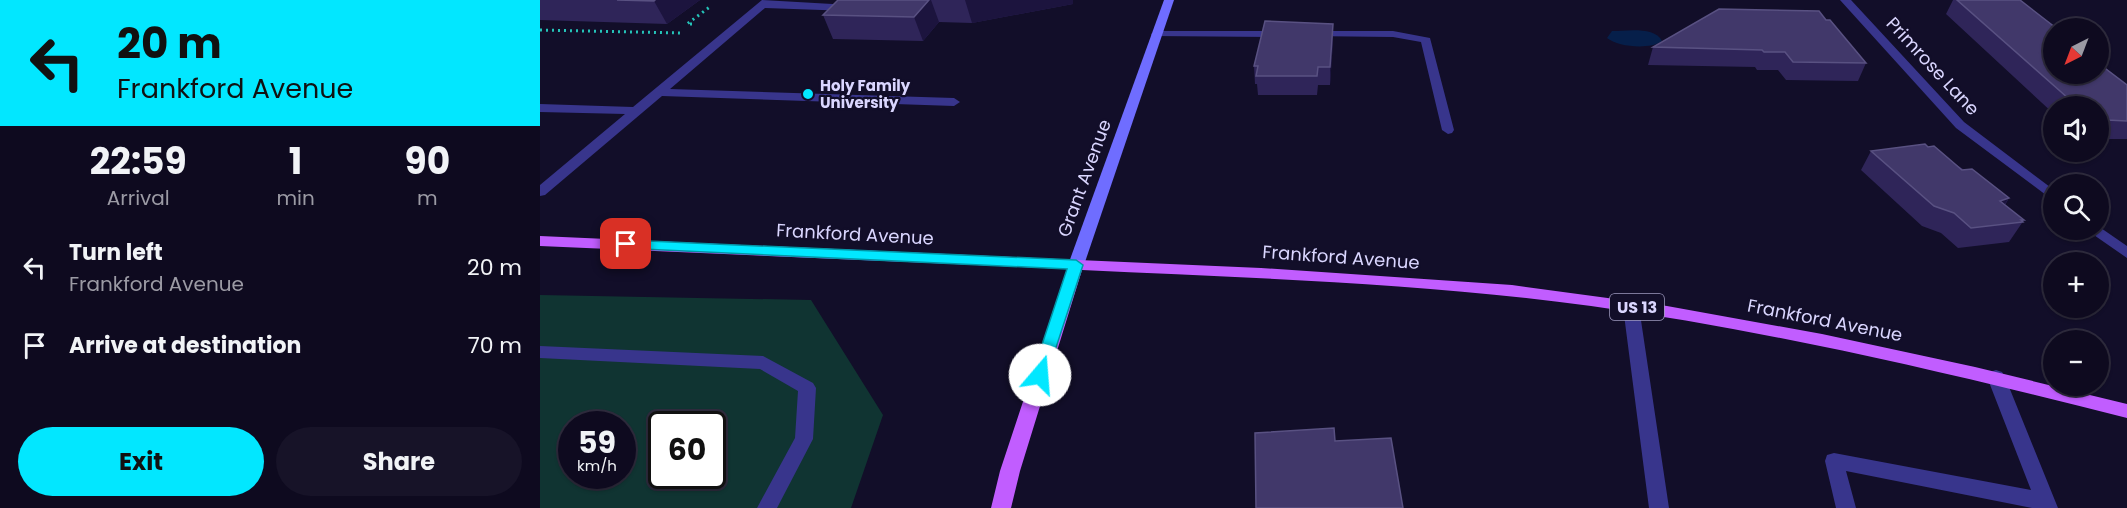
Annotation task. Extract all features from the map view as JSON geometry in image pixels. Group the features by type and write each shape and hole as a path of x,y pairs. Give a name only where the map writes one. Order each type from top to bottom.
{"main road":[{"name":"Frankford Avenue","path":"540,241 1076,265 1421,283 1513,291 1631,307 1840,343 1996,377 2127,411"},
{"name":"Grant Avenue","path":"1001,508 1013,460 1076,265"}],"street":[{"name":"Grant Avenue","path":"1076,265 1169,0"},
{"name":"Primrose Lane","path":"1845,0 1949,115 2043,188"},
{"path":"540,192 765,2 854,8"},
{"path":"1156,34 1393,34 1426,40 1448,130"},
{"path":"657,92 954,102"},
{"path":"540,108 635,111"},
{"path":"2109,240 2127,253"},
{"path":"1631,307 1659,508"},
{"path":"540,352 763,363 807,388 804,439 767,508"},
{"path":"1996,377 2047,505"},
{"path":"1846,508 1834,461 2047,505"}],"path":[{"path":"691,30 698,26"},
{"path":"540,30 666,34 683,32"}],"green space":[{"path":"540,295 811,300 883,415 851,508 540,508"}],"water":[{"path":"1612,31 1647,31 1658,36 1662,41 1650,46 1619,44 1607,38"}],"building":[{"path":"838,0 929,0 914,17 823,15"},
{"path":"1957,0 2020,0 2043,18 2043,76"},
{"path":"1719,9 1819,11 1826,20 1830,20 1866,63 1793,62 1785,52 1764,52 1762,50 1653,47"},
{"path":"1265,21 1333,24 1330,67 1318,67 1317,76 1256,76 1258,66 1254,66"},
{"path":"2109,71 2127,85 2127,121 2109,120 2109,96 2066,96 2052,84 2109,84"},
{"path":"1925,144 1928,147 1934,146 1962,170 1972,169 2009,198 2000,201 2024,220 2021,220 2023,222 1971,228 1954,213 1934,206 1871,151"},
{"path":"1334,428 1335,441 1391,438 1403,508 1256,508 1255,433"}],"place":[{"name":"Holy Family University","path":"808,94"}],"route":[{"path":"626,244 1076,265 1040,375"}]}
